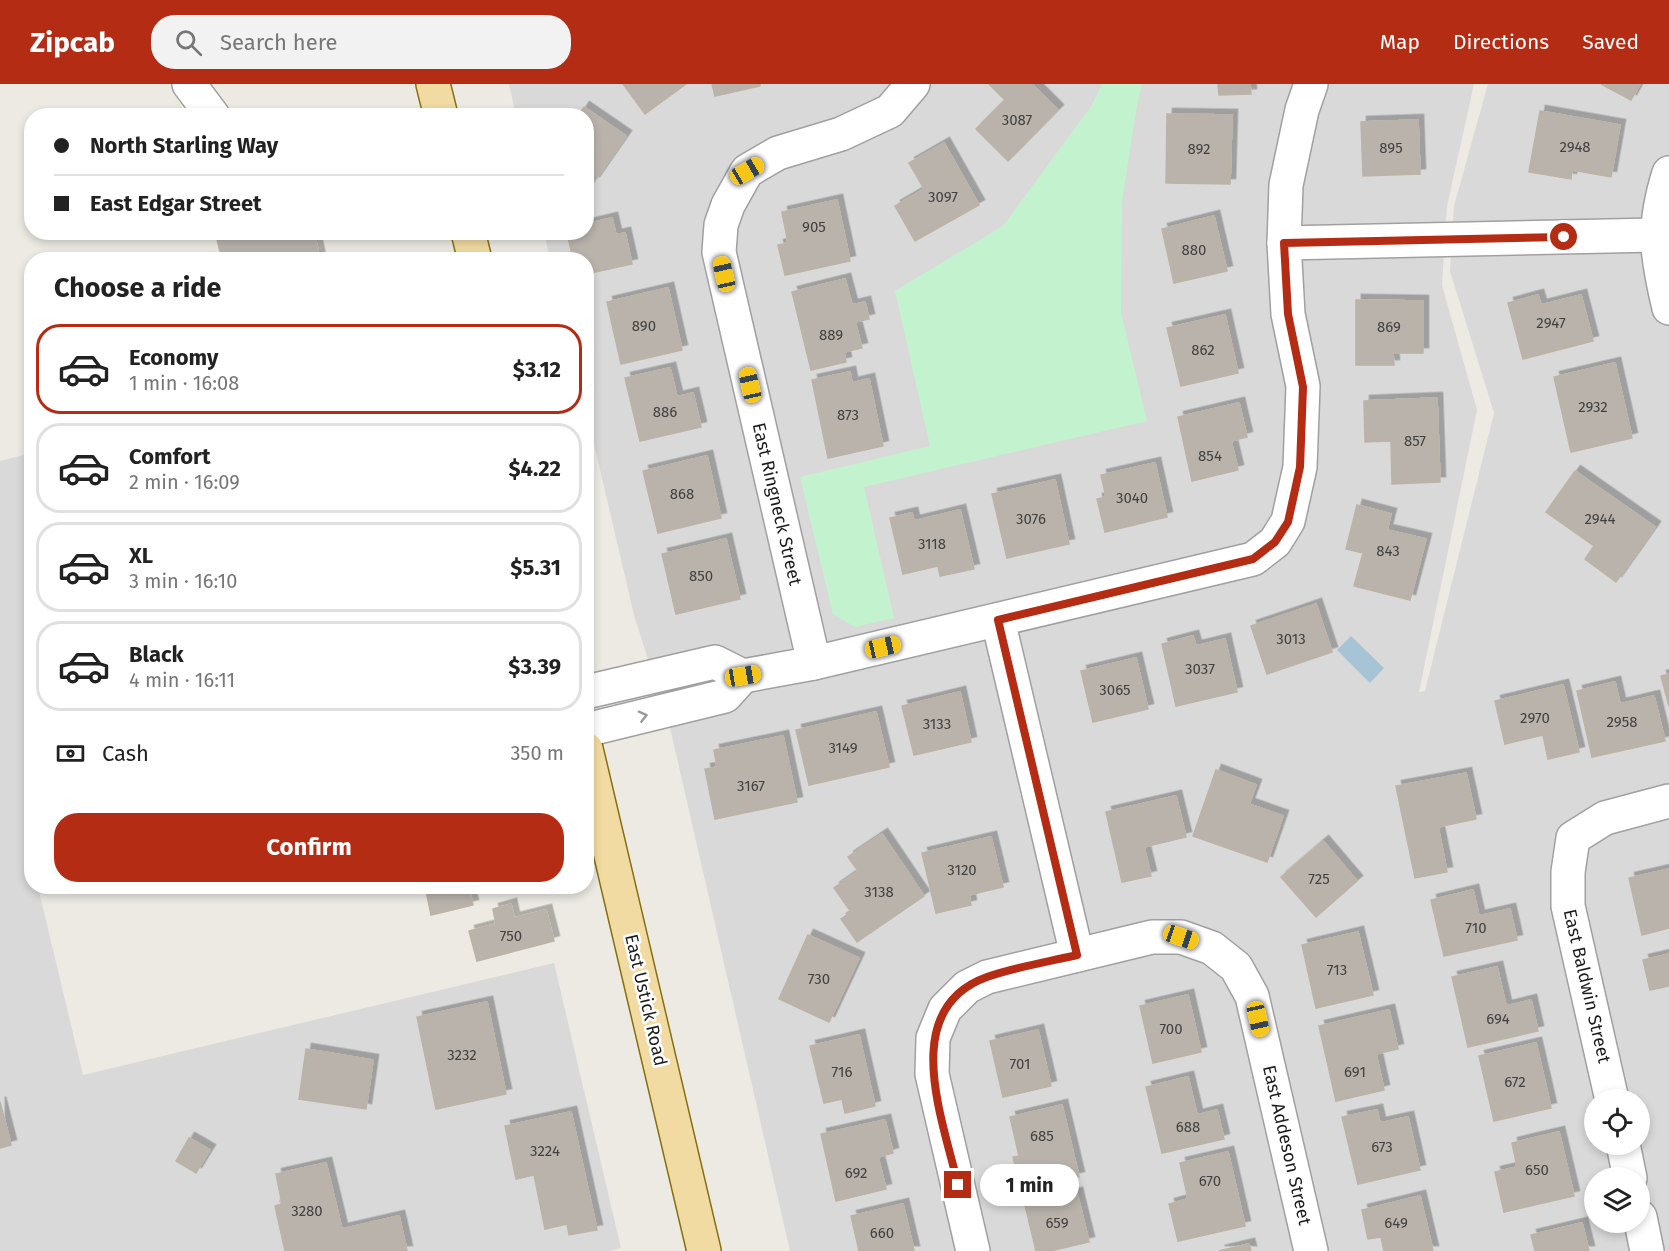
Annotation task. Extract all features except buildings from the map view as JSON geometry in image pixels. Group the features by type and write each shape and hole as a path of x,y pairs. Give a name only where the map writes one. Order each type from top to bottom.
{"main road":[{"path":"433,84 439,108"},
{"name":"East Ustick Road","path":"594,783 704,1251"}],"street":[{"path":"189,84 207,108"},
{"name":"East Ringneck Street","path":"814,663 719,252 721,225 728,205 747,171 778,153 841,134 890,111 914,84"},
{"path":"594,690 715,662 743,676 814,663 1253,559 1275,542 1288,522 1300,467 1303,387 1288,314 1284,243 1286,185 1302,110 1311,84"},
{"path":"1669,173 1660,202 1656,235 1660,268 1669,308"},
{"path":"1284,243 1656,235"},
{"path":"998,620 1077,955"},
{"path":"594,728 725,696 743,676"},
{"name":"East Baldwin Street","path":"1610,1089 1568,906 1568,872 1573,838 1605,818 1669,801"},
{"name":"East Addeson Street","path":"973,1251 932,1074 933,1038 945,1009 967,987 987,977 1152,937 1181,937 1212,948 1236,967 1252,996 1311,1251"},
{"path":"1643,1233 1647,1251"}],"shaded area":[{"path":"509,84 1474,84 1447,206 1442,285 1477,410 1419,692 1425,691 1494,413 1450,271 1454,206 1488,84 1669,84 1669,1251 790,1251 671,732 634,615 594,444 594,252 548,252 546,240 594,240 594,108 514,108"},
{"path":"24,455 24,894 40,894 83,1075 554,963 621,1248 610,1251 0,1251 0,461"}],"green space":[{"path":"1102,84 1142,84 1122,201 1121,313 1147,421 864,487 894,618 855,627 833,614 800,477 930,446 895,291 1003,226 1092,105"}],"water":[{"path":"1351,636 1384,668 1370,683 1337,650"}],"route":[{"path":"958,1185 932,1074 933,1038 945,1009 967,987 987,977 1077,955 998,620 1253,559 1275,542 1288,522 1300,467 1303,387 1288,314 1284,243 1564,237"}]}
